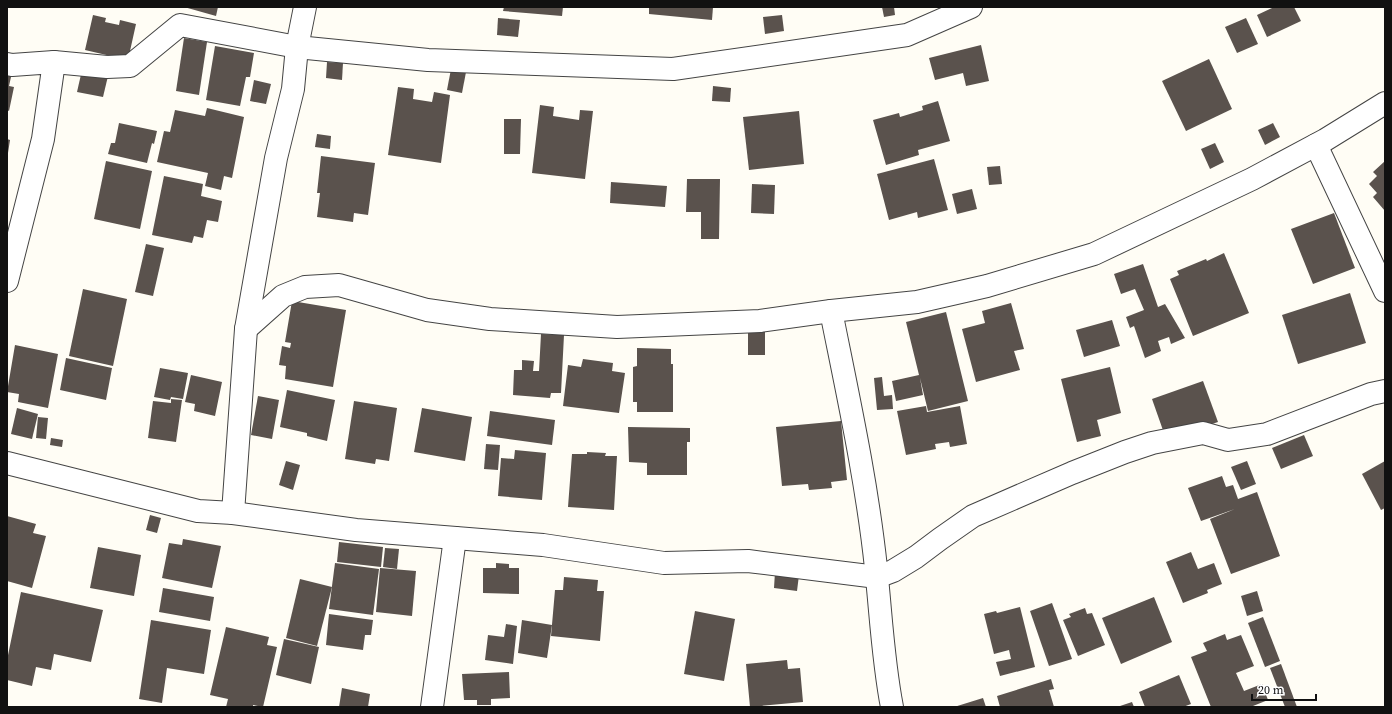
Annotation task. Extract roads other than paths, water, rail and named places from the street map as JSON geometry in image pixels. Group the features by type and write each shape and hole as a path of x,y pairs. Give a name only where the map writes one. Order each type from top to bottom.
{"street":[{"path":"233,514 246,329 276,158 293,88 297,47 305,7"},
{"path":"7,64 12,65 54,62 107,67 130,66 180,25 297,47 428,60 673,69 907,35 971,7"},
{"path":"7,281 12,241 43,139 54,62"},
{"path":"246,329 283,296 305,287 339,285 427,310 490,319 617,327 760,321 831,311 917,302 987,286 1094,254 1252,179 1316,145 1385,103"},
{"path":"1316,145 1385,290"},
{"path":"831,311 862,468 877,577 886,679 892,707"},
{"path":"7,463 198,511 233,514 356,530 543,545 664,563 748,562 877,577 893,571 916,557 973,516 1072,473 1125,452 1152,443 1203,433 1228,440 1267,434 1371,394 1385,391"},
{"path":"432,707 455,538"}]}
